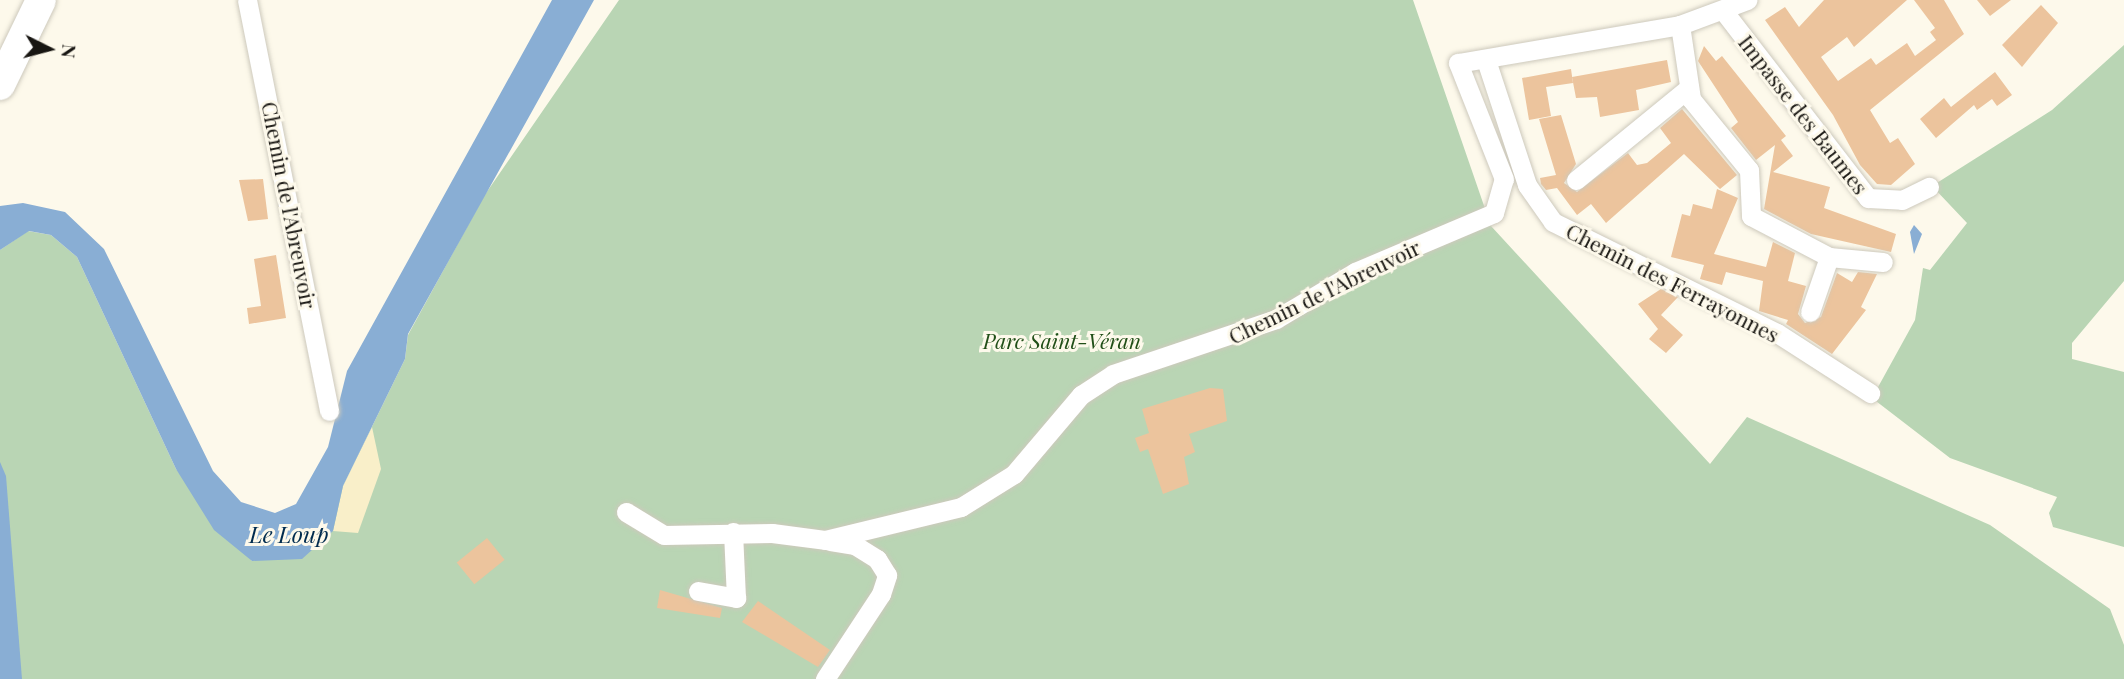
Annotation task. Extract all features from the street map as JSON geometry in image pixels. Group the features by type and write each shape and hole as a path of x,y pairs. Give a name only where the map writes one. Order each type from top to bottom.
{"main road":[{"path":"0,85 41,0"}],"street":[{"name":"Chemin de l'Abreuvoir","path":"247,0 329,411"},
{"path":"1486,60 1680,25 1725,13 1747,0"},
{"name":"Impasse des Baumes","path":"1725,13 1868,198 1902,200 1928,187"},
{"path":"1680,25 1690,99 1749,170 1751,216 1829,257 1883,262"},
{"name":"Chemin de l'Abreuvoir","path":"825,540 961,507 1014,474 1057,428 1081,395 1113,374 1276,318 1356,272 1494,213 1504,179 1458,63 1486,60"},
{"name":"Chemin des Ferrayonnes","path":"1486,60 1527,185 1553,222 1753,321 1870,393"},
{"path":"1576,180 1689,88"},
{"path":"1810,312 1829,257"},
{"path":"626,512 664,535 733,532 825,540 855,545 877,559 887,575 881,594 825,679"},
{"path":"698,591 736,598 733,532"}],"green space":[{"name":"Parc Saint-Véran","path":"619,0 1413,0 1491,226 1710,464 1747,417 1990,525 2110,609 2124,645 2124,679 0,679 0,250 28,231 51,235 77,257 176,469 252,561 343,486 405,359 408,335 484,196"},
{"path":"2124,45 2124,281 2072,343 2072,359 2124,372 2124,547 2053,527 2049,513 2057,497 1950,458 1872,398 1915,320 1923,268 1930,270 1967,223 1932,186 2052,110"}],"sand":[{"path":"372,427 381,469 358,533 333,531 343,486"}],"water":[{"name":"Le Loup","path":"552,0 594,0 408,334 405,359 343,486 333,531 302,559 252,561 214,530 176,469 77,257 51,235 29,231 0,250 0,206 23,203 65,212 104,249 213,471 241,502 275,513 296,504 328,447 347,371"},
{"path":"1914,225 1922,234 1914,254 1910,232"},
{"path":"0,462 6,476 22,679 0,679"}],"building":[{"path":"1824,0 1907,0 1854,47 1847,37 1821,57 1838,81 1871,58 1876,65 1907,43 1915,56 1936,40 1930,32 1935,28 1914,0 1944,0 1964,34 1870,110 1890,143 1898,138 1915,164 1891,185 1877,184 1860,165 1833,115 1765,20 1785,7 1799,27"},
{"path":"1977,0 2011,0 1990,16"},
{"path":"2041,5 2058,23 2022,67 2002,45"},
{"path":"1704,46 1716,61 1722,56 1786,136 1781,140 1793,156 1773,172 1830,187 1824,208 1896,234 1891,252 1811,234 1764,209 1775,145 1756,160 1731,128 1738,122 1698,61"},
{"path":"1667,60 1671,82 1636,90 1639,110 1600,117 1597,97 1576,98 1572,77"},
{"path":"1571,69 1573,83 1546,87 1551,116 1529,120 1522,78"},
{"path":"1995,72 2012,95 1997,106 1992,99 1977,110 1974,105 1936,138 1920,119 1944,98 1951,107"},
{"path":"1682,109 1737,175 1720,189 1684,154 1606,223 1591,204 1577,215 1557,188 1546,190 1541,184 1540,178 1556,175 1539,119 1561,115 1576,164 1564,183 1577,192 1628,153 1637,165 1647,163 1671,143 1660,128"},
{"path":"263,179 268,219 248,221 239,180"},
{"path":"1717,189 1738,198 1714,254 1766,267 1773,242 1795,253 1788,281 1806,286 1798,314 1805,323 1821,317 1837,273 1852,282 1858,272 1877,274 1861,307 1866,310 1832,354 1786,324 1788,320 1759,311 1763,281 1726,272 1722,285 1700,279 1704,265 1671,257 1682,214 1690,216 1693,204 1712,209"},
{"path":"276,255 286,318 249,324 247,308 261,306 254,259"},
{"path":"1661,289 1678,297 1661,315 1683,335 1666,353 1649,339 1658,329 1638,304"},
{"path":"1210,388 1223,389 1227,421 1189,434 1195,452 1184,457 1189,484 1163,494 1148,449 1140,452 1135,438 1149,433 1142,409"},
{"path":"487,538 505,560 474,584 457,563"},
{"path":"660,590 722,608 720,618 657,608"},
{"path":"758,601 830,650 818,667 742,622"}]}
